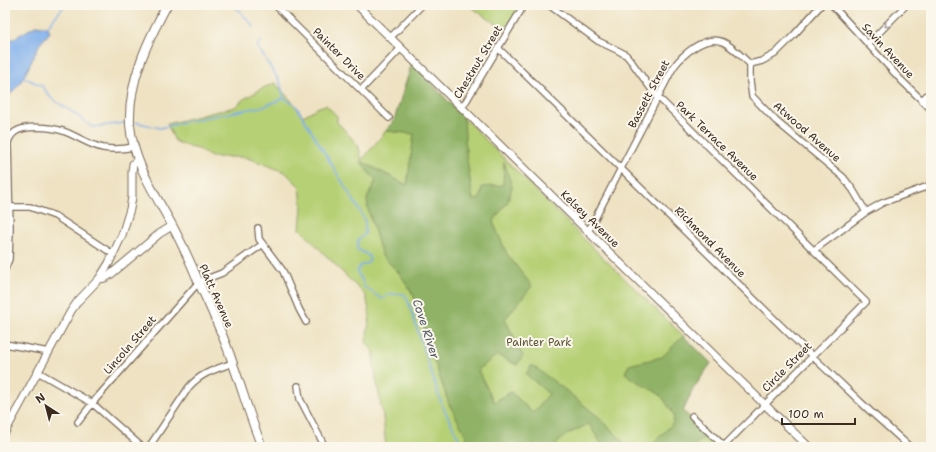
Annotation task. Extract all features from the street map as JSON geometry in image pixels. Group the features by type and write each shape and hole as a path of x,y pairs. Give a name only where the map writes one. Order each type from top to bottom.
{"main road":[{"name":"Platt Avenue","path":"167,5 146,48 136,78 130,116 134,147 149,183 199,282 233,363 262,447"}],"street":[{"name":"Painter Drive","path":"275,5 389,118"},
{"name":"Kelsey Avenue","path":"357,5 764,405 809,447"},
{"path":"390,38 422,5"},
{"name":"Chestnut Street","path":"462,108 524,5"},
{"name":"Park Terrace Avenue","path":"549,5 598,41 626,56 654,93 866,302"},
{"path":"750,64 762,61 775,54 821,5"},
{"name":"Savin Avenue","path":"832,5 901,80 931,109"},
{"path":"868,44 906,5"},
{"name":"Bassett Street","path":"588,232 672,68 678,61 690,50 703,43 714,40 724,42 750,64"},
{"path":"361,90 401,48"},
{"name":"Richmond Avenue","path":"498,48 812,356 910,447"},
{"name":"Atwood Avenue","path":"750,64 752,96 776,122 844,177 866,212"},
{"path":"922,100 931,91"},
{"path":"5,269 9,259 8,143 11,136 17,131 30,128 53,129 65,132 102,148 118,149 134,147"},
{"path":"5,432 65,321 78,301 99,279 122,235 130,209 133,188 133,164 138,159"},
{"path":"814,250 866,212 882,203 931,185"},
{"path":"9,206 30,207 55,216 124,264"},
{"path":"99,279 110,275 159,234 172,226"},
{"path":"258,228 259,239 283,271 306,322"},
{"path":"199,282 222,273 263,244"},
{"name":"Lincoln Street","path":"78,422 92,403 199,282"},
{"name":"Circle Street","path":"724,447 866,302"},
{"path":"5,344 49,352"},
{"path":"149,447 193,382 206,373 233,363"},
{"path":"38,372 92,403 142,447"},
{"path":"298,386 300,399 325,447"},
{"path":"692,416 724,447"}],"green space":[{"path":"468,5 520,5 505,30"},
{"name":"Painter Park","path":"412,63 464,118 579,234 711,363 693,389 683,411 720,446 719,447 386,447 383,417 374,366 374,352 366,342 370,315 366,296 300,229 302,206 300,187 285,172 245,157 211,157 199,149 189,147 175,141 167,124 235,107 244,99 275,83 303,116 319,107 326,105 337,116 337,122 358,145 362,160 394,121"},
{"path":"412,63 464,118 466,152 473,200 480,199 482,187 503,185 504,162 512,187 508,201 493,222 507,254 532,286 505,319 523,356 517,365 497,355 478,370 494,402 511,392 533,413 549,394 526,374 532,365 601,419 629,447 603,447 589,424 566,435 554,447 473,447 471,445 449,404 414,296 400,274 382,256 368,209 367,199 376,180 367,171 361,161 407,185 414,134 386,131 394,121"},
{"path":"683,336 711,363 693,389 683,411 708,435 693,447 649,447 673,423 674,415 658,393 625,373 629,365 662,357"}],"water":[{"path":"37,25 47,27 50,32 39,45 18,86 5,101 5,64 11,40"}],"waterway":[{"name":"Cove River","path":"46,28 65,5"},
{"name":"Cove River","path":"233,5 254,27"},
{"name":"Cove River","path":"261,41 258,48 280,82 284,98"},
{"name":"Cove River","path":"23,77 42,86 51,98 92,127 125,123"},
{"name":"Cove River","path":"135,122 160,128 265,106 284,98 296,106 365,221 365,234 358,240 357,249 368,255 370,259 368,263 360,266 357,272 364,287 382,299 390,294 404,294 407,298 442,405 463,447"}]}
